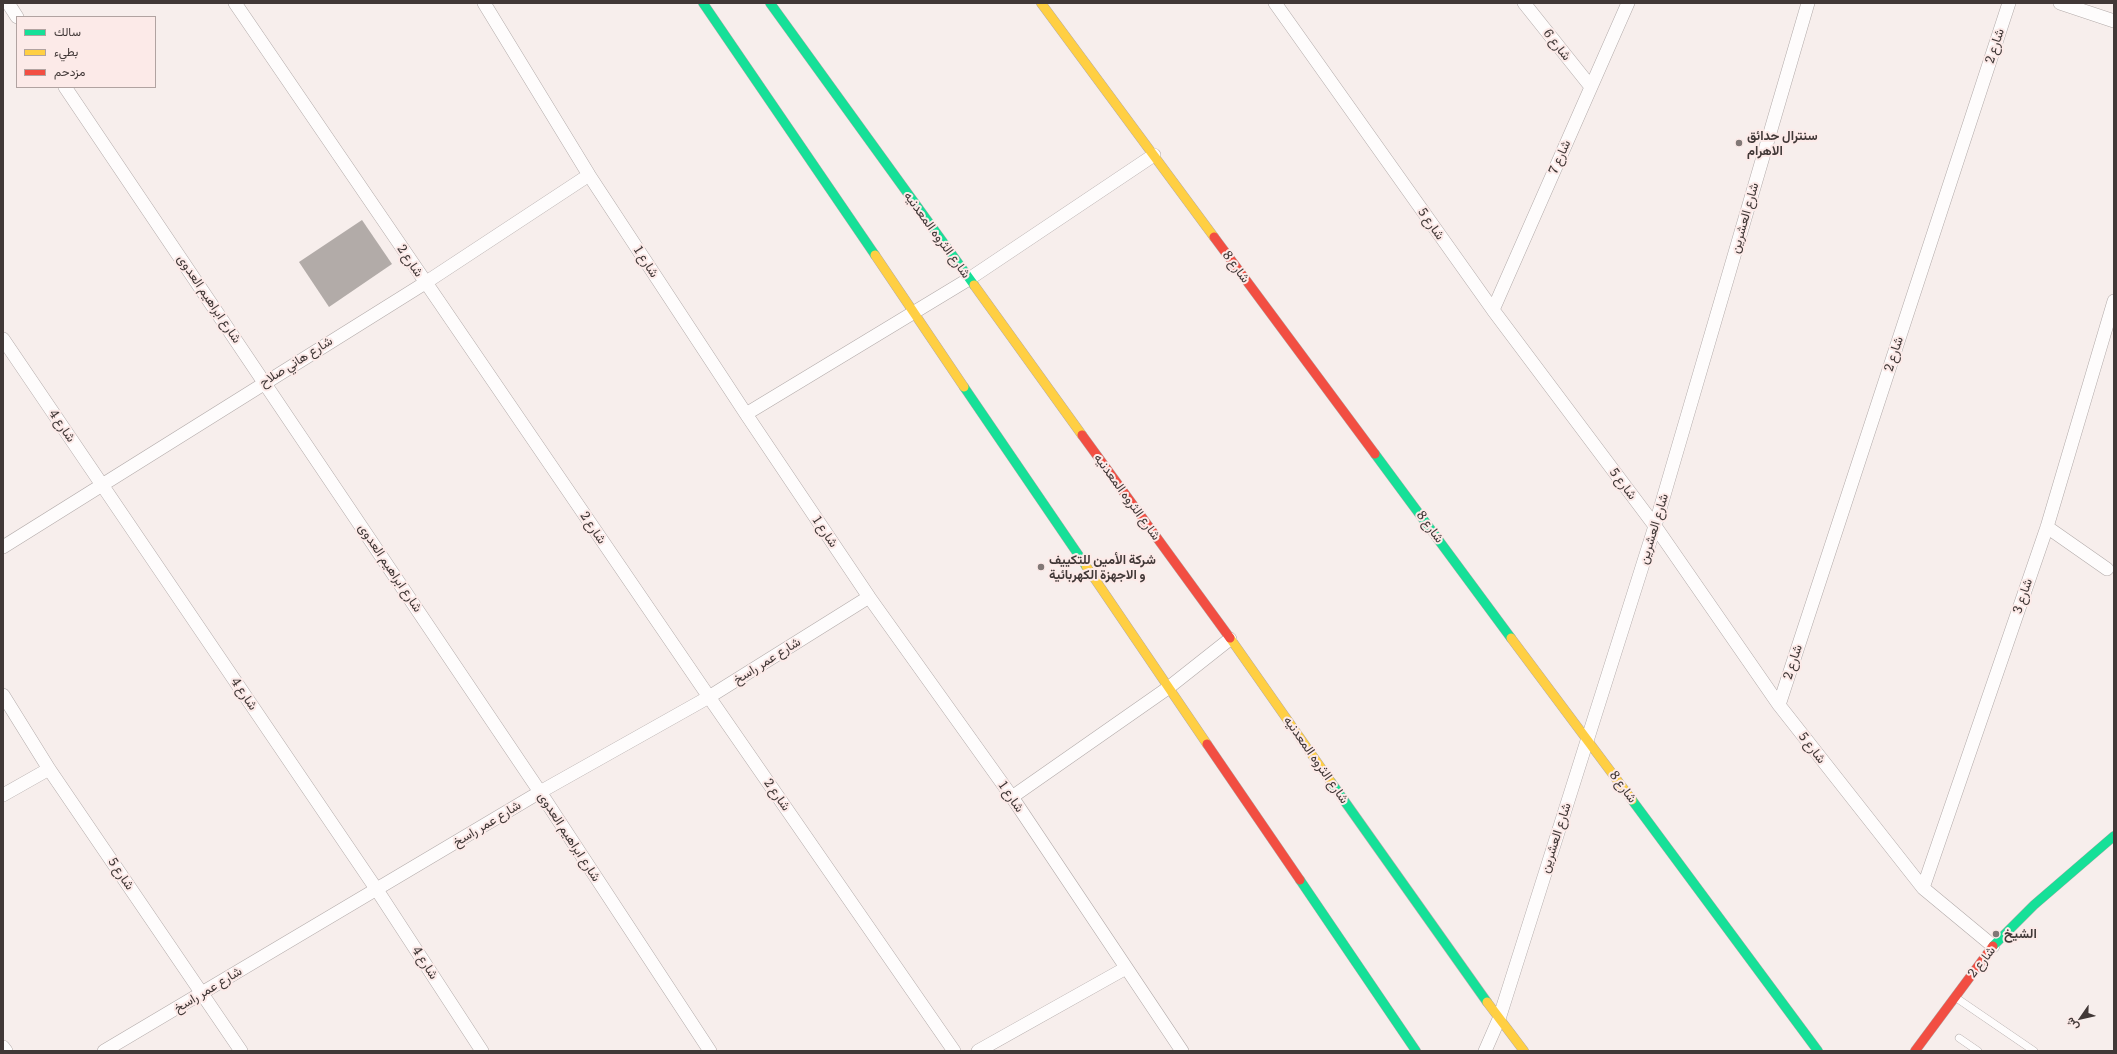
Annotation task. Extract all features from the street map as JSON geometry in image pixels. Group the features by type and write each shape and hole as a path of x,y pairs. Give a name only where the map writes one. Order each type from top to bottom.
{"street":[{"path":"8,3 16,16"},
{"name":"شارع 2","path":"235,3 709,697 954,1051"},
{"name":"شارع 1","path":"484,3 589,175 746,414 869,597 1012,797 1182,1051"},
{"path":"703,3 913,314 1416,1051"},
{"name":"شارع الثروه المعدنيه","path":"770,3 1230,638 1499,1019 1524,1051"},
{"name":"شارع 8","path":"1041,3 1818,1051"},
{"name":"شارع 5","path":"1275,3 1492,310 1655,526 1778,705 1923,888 1993,946"},
{"name":"شارع 6","path":"1524,3 1590,87"},
{"name":"شارع 7","path":"1492,310 1628,3"},
{"name":"شارع العشرين","path":"1485,1051 1499,1019 1655,526 1808,3"},
{"name":"شارع 2","path":"1778,705 2009,3"},
{"path":"2060,3 2114,20"},
{"name":"شارع ابراهيم العدوى","path":"66,88 265,381 540,792 710,1051"},
{"path":"746,414 969,279 1154,155"},
{"name":"شارع هاني صلاح","path":"3,548 103,486 265,381 425,283 589,175"},
{"name":"شارع 3","path":"1923,888 2047,527 2114,301"},
{"name":"شارع 4","path":"3,339 377,890 482,1051"},
{"path":"2047,527 2107,569"},
{"name":"شارع عمر راسخ","path":"104,1051 203,994 540,792 709,697 869,597"},
{"path":"1012,797 1168,688 1230,638"},
{"name":"شارع 5","path":"3,695 49,769 242,1051"},
{"path":"3,795 49,769"},
{"name":"شارع 2","path":"1915,1051 1993,946 2034,905 2114,836"},
{"path":"978,1051 1126,968"},
{"path":"3,1047 6,1051"}],"lane":[{"path":"1955,996 2034,1051"},
{"path":"1959,1038 1978,1051"}],"building":[{"path":"362,220 392,264 329,307 299,262"}],"traffic: fast":[{"path":"703,3 875,255"},
{"path":"770,3 974,285"},
{"path":"964,387 1086,566"},
{"path":"1375,454 1511,638"},
{"path":"1331,782 1487,1002"},
{"path":"1632,800 1818,1051"},
{"path":"1993,946 2034,905 2114,836"},
{"path":"1300,880 1416,1051"}],"traffic: slow":[{"path":"1041,3 1214,237"},
{"path":"875,255 964,387"},
{"path":"974,285 1082,435"},
{"path":"1086,566 1207,744"},
{"path":"1230,638 1331,782"},
{"path":"1511,638 1632,800"},
{"path":"1487,1002 1524,1051"}],"traffic: jam":[{"path":"1214,237 1375,454"},
{"path":"1082,435 1230,638"},
{"path":"1207,744 1300,880"},
{"path":"1915,1051 1993,946"}],"place":[{"name":"سنترال حدائق الاهرام","path":"1739,143"},
{"name":"شركة الأمين للتكييف و الاجهزة الكهربائية","path":"1041,567"},
{"name":"الشيخ","path":"1996,934"}]}
